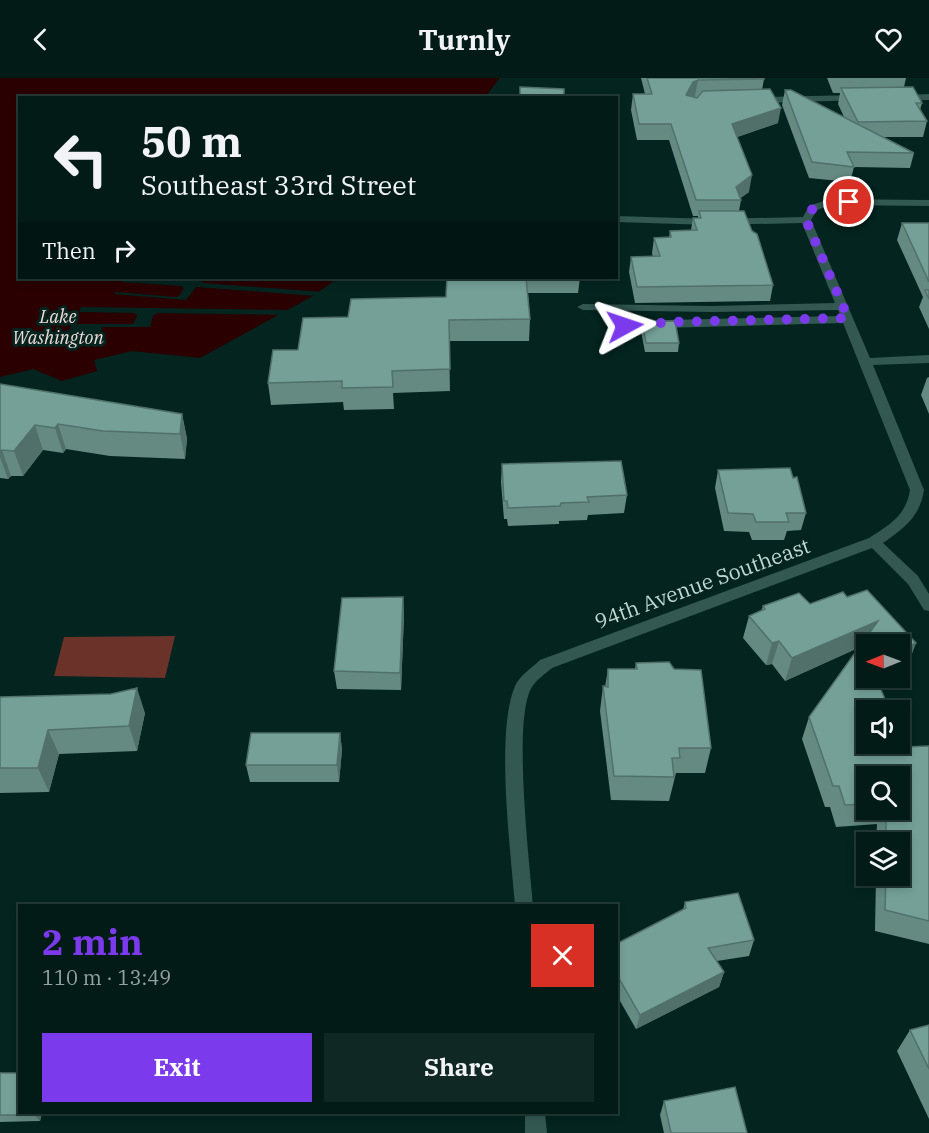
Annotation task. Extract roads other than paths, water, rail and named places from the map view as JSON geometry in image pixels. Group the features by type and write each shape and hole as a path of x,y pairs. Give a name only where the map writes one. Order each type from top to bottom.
{"street":[{"path":"884,98 929,97"},
{"path":"750,100 872,98"},
{"path":"618,219 711,222 806,220 813,208 830,202 929,203"},
{"name":"94th Avenue Southeast","path":"524,904 515,752 515,711 523,687 546,664 874,542 908,519 916,503 917,490 806,220"},
{"path":"583,307 711,309 843,306"},
{"path":"625,326 673,322 848,318"},
{"path":"866,362 929,359"},
{"path":"874,542 913,580 929,606"},
{"path":"535,1114 536,1133"}],"water":[{"name":"Lake Washington","path":"0,78 500,78 486,96 18,96 18,279 337,279 313,296 200,358 132,351 94,360 97,371 62,381 33,369 0,377"}]}
